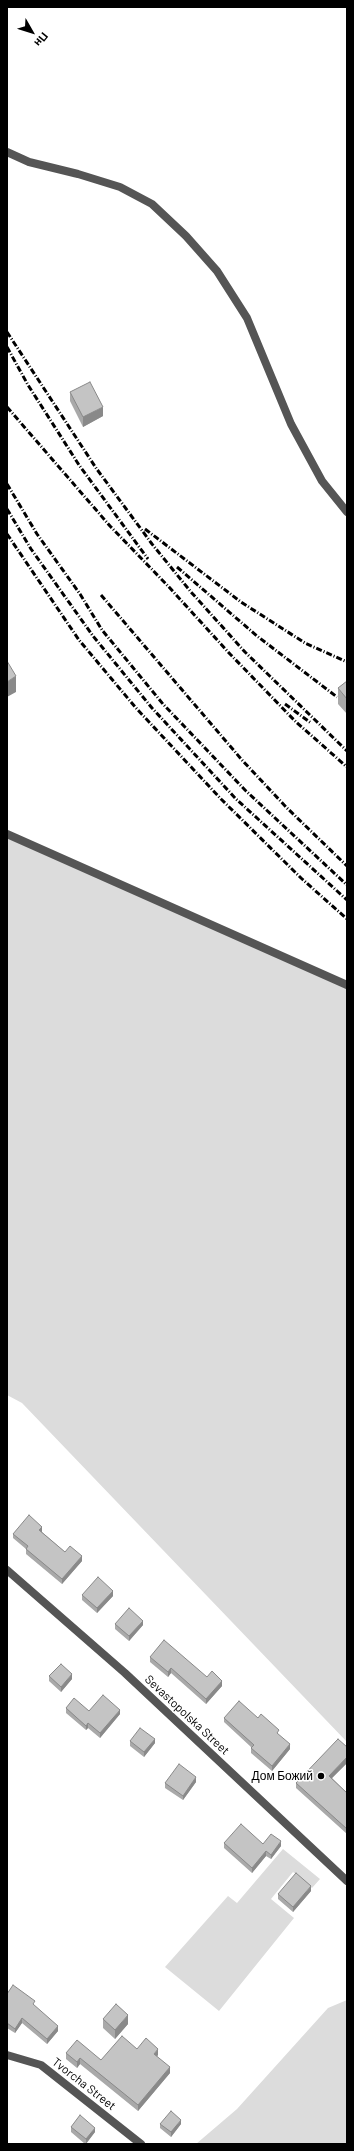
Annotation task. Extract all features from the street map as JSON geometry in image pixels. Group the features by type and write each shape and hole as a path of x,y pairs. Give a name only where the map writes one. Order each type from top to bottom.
{"street":[{"path":"7,152 29,162 78,174 120,187 152,204 186,236 217,271 247,318 291,424 322,481 347,512"},
{"path":"7,834 347,985"},
{"name":"Sevastopolska Street","path":"7,1570 125,1673 347,1881"},
{"name":"Tvorcha Street","path":"7,2055 41,2065 141,2144"}],"shaded area":[{"path":"7,834 347,985 347,1742 22,1403 7,1395"},
{"path":"283,1849 320,1879 312,1888 293,1872 271,1899 294,1918 219,2011 165,1967 228,1896 237,1903"},
{"path":"347,2000 347,2144 196,2144 237,2109 328,2008"}],"building":[{"path":"90,382 103,407 83,417 70,392"},
{"path":"7,661 16,676 7,682"},
{"path":"347,681 347,699 338,688"},
{"path":"29,1515 42,1527 39,1530 65,1552 70,1546 82,1556 62,1579 26,1549 28,1546 13,1534"},
{"path":"98,1577 113,1591 97,1608 82,1595"},
{"path":"129,1608 143,1621 129,1636 115,1624"},
{"path":"164,1640 207,1677 212,1671 222,1681 206,1699 171,1668 168,1672 150,1657"},
{"path":"61,1664 72,1674 61,1687 49,1676"},
{"path":"103,1695 120,1710 100,1733 88,1723 86,1726 66,1708 74,1698 89,1711"},
{"path":"239,1701 258,1718 261,1714 279,1730 277,1733 290,1744 272,1766 251,1748 254,1745 224,1718"},
{"path":"140,1728 155,1739 144,1752 130,1741"},
{"path":"338,1739 347,1747 347,1757 329,1776 347,1793 347,1829 296,1783"},
{"path":"179,1764 196,1777 183,1796 165,1783"},
{"path":"241,1824 263,1844 271,1834 281,1841 271,1855 266,1851 252,1868 224,1843"},
{"path":"296,1873 311,1886 293,1907 278,1894"},
{"path":"13,1985 35,2001 33,2004 58,2026 47,2039 22,2018 15,2029 7,2023 7,1994"},
{"path":"116,2004 128,2015 115,2030 103,2019"},
{"path":"122,2036 137,2049 146,2038 158,2049 154,2054 170,2067 138,2105 80,2058 77,2062 66,2053 77,2040 101,2060"},
{"path":"171,2111 181,2120 171,2132 160,2124"},
{"path":"80,2115 95,2128 86,2139 71,2127"}],"railway":[{"path":"7,332 96,468 152,544 191,592 245,652 347,751"},
{"path":"7,347 28,385 79,465 148,559"},
{"path":"7,407 110,526 168,586 230,654 296,722 347,767"},
{"path":"7,484 37,534 80,594 102,630 163,704 245,790 347,885"},
{"path":"7,509 31,549 93,636 152,708 236,799 347,900"},
{"path":"145,529 241,602 305,643 347,662"},
{"path":"7,534 79,640 136,708 221,799 301,878 347,919"},
{"path":"177,567 257,636 337,697"},
{"path":"101,595 242,760 287,808 347,866"},
{"path":"285,704 311,723"}],"place":[{"name":"Дом Божий","path":"321,1776"}]}
